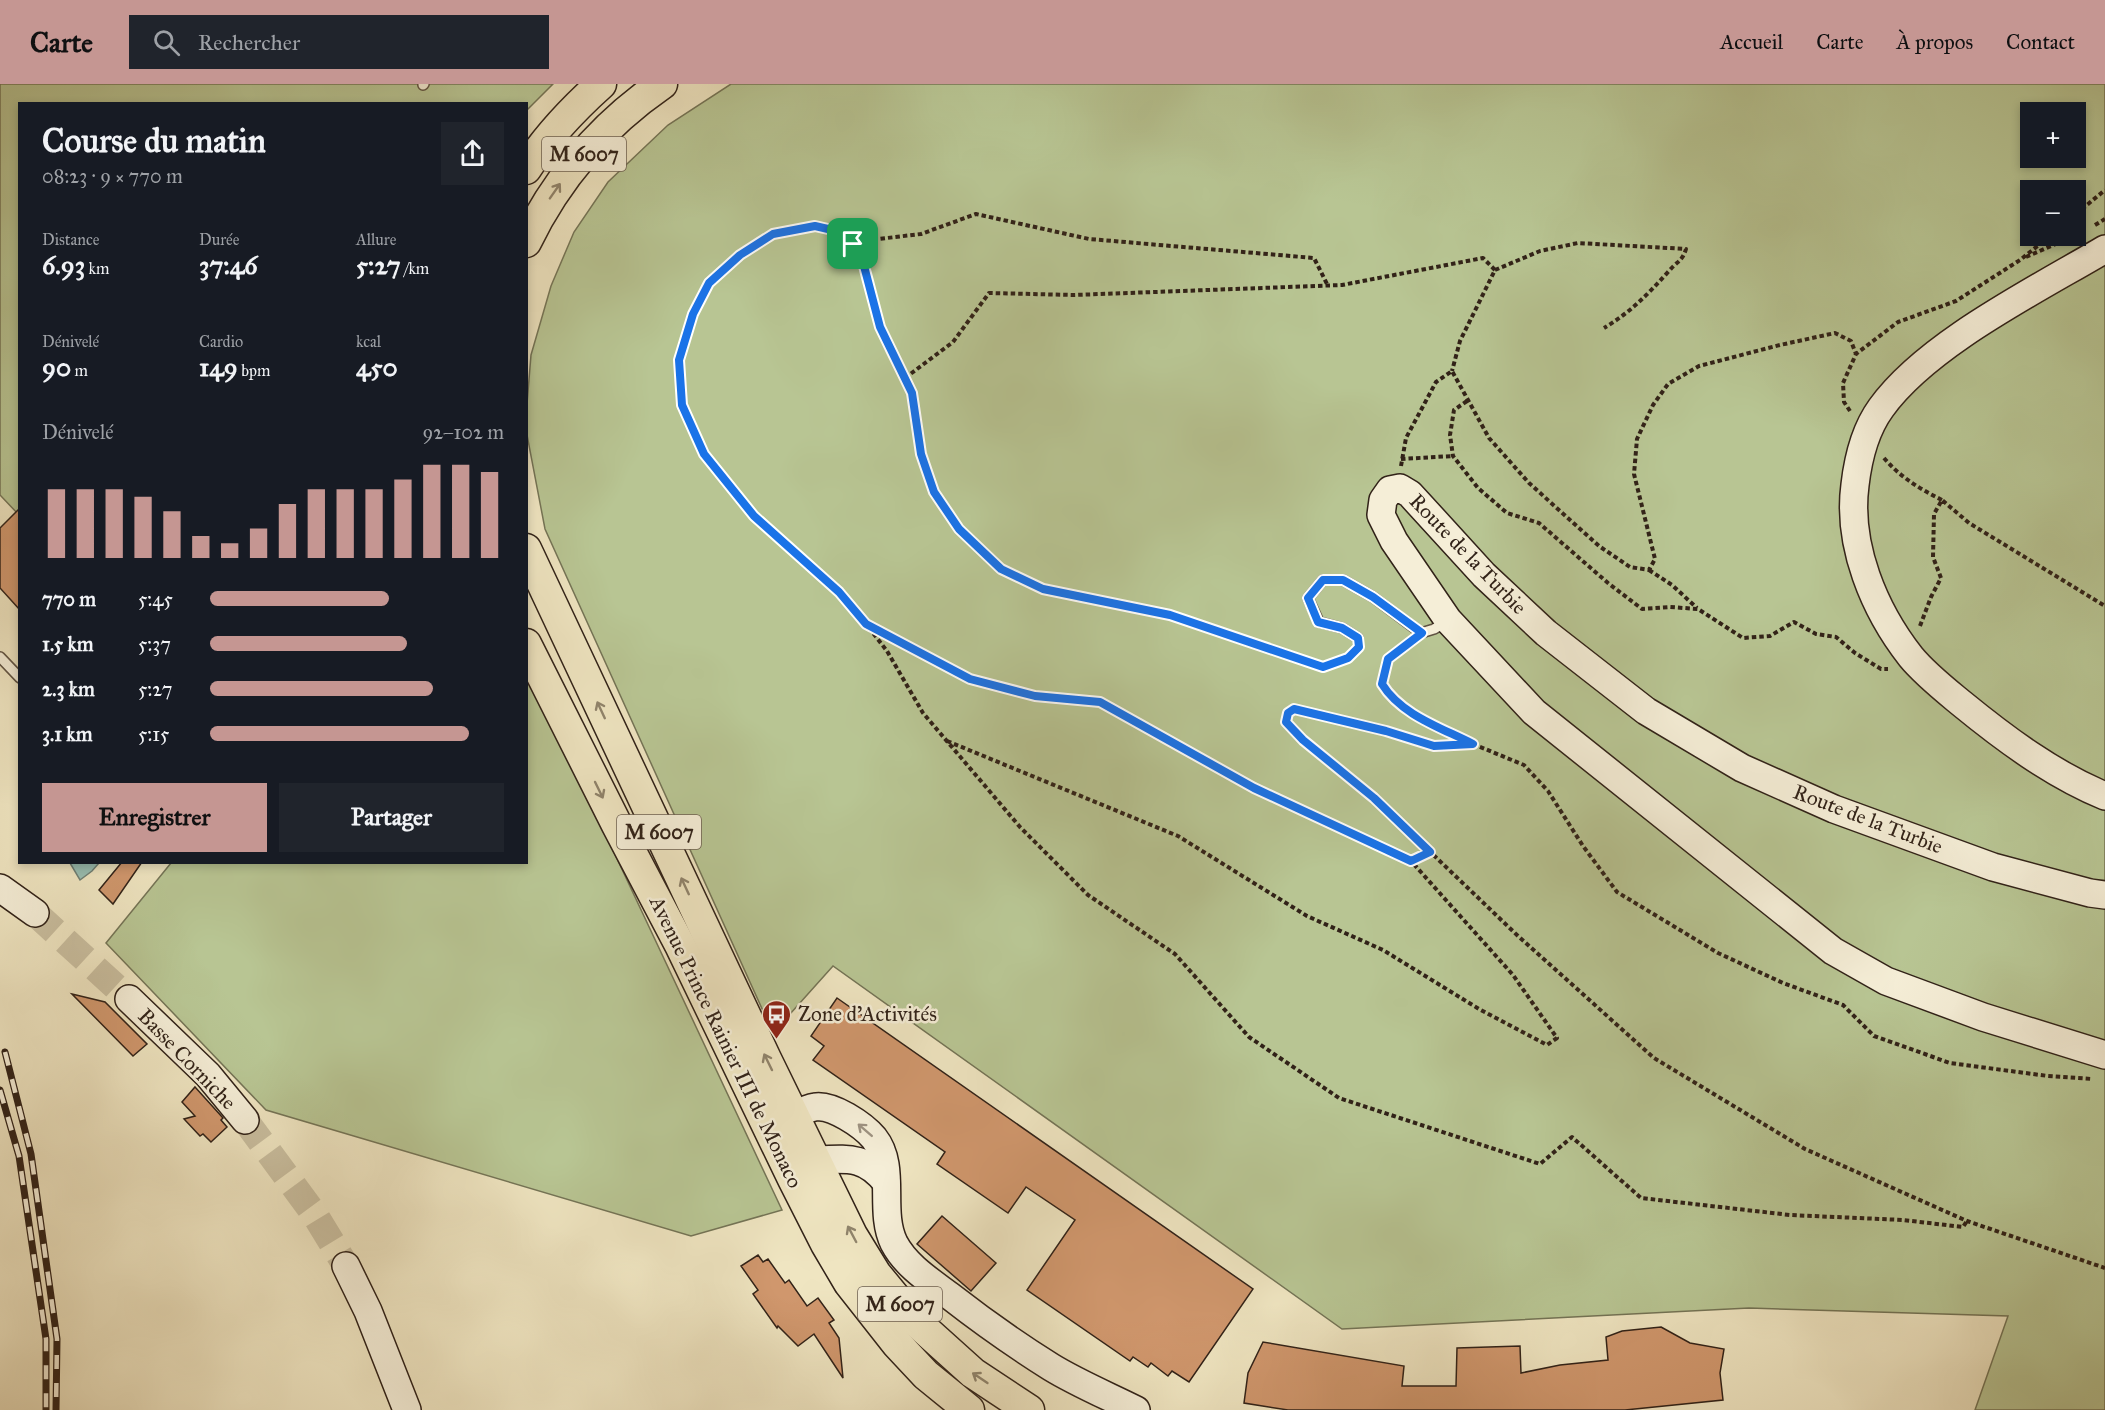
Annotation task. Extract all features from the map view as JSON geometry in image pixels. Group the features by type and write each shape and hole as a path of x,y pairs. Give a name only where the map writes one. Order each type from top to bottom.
{"main road":[{"name":"M 6007","path":"528,166 572,110 601,84"},
{"name":"M 6007","path":"528,238 540,214 571,169 602,133 634,103 662,84"},
{"name":"Avenue Prince Rainier III de Monaco","path":"528,553 792,1127 815,1160 852,1235 876,1275 906,1312 940,1346 973,1373 1029,1410"},
{"name":"Avenue Prince Rainier III de Monaco","path":"528,648 616,825 680,945 792,1179 849,1283 897,1344 926,1375 969,1410"}],"street":[{"path":"2105,249 1986,320 1937,353 1898,388 1879,410 1866,437 1857,464 1853,496 1855,530 1862,564 1894,634 1912,659 1942,687 2012,743 2045,765 2105,796"},
{"name":"Route de la Turbie","path":"2105,895 1993,867 1834,809 1742,768 1646,711 1574,656 1484,575 1410,494 1400,488 1386,493 1381,515 1386,527 1448,620 1534,712 1833,951 1886,981 1983,1017 2105,1055"},
{"path":"0,888 35,913"},
{"name":"Basse Corniche","path":"129,999 208,1075 245,1120"},
{"path":"756,1101 792,1127"},
{"path":"792,1179 792,1127 815,1107 828,1107 861,1126 874,1139 885,1163 886,1216 894,1244 912,1266 985,1323 1052,1368 1136,1410"},
{"path":"815,1160 854,1159 877,1171 886,1182"},
{"path":"346,1266 368,1311 407,1410"}],"lane":[{"path":"1358,638 1342,628 1318,622 1308,598 1323,580 1343,580 1373,597 1422,633 1448,620"},
{"path":"0,657 18,676"}],"path":[{"path":"2086,206 2105,190"},
{"path":"1328,286 1314,258 1089,239 976,214 921,234 870,240 815,226 773,234 740,255 709,283 693,314 679,360 682,405 704,454 754,516 839,592 887,651 923,713 1020,828 1088,895 1175,954 1249,1037 1340,1098 1540,1164 1572,1137 1641,1198 1790,1215 1903,1220 1963,1227 1967,1221"},
{"path":"841,232 853,244 864,266 880,327 912,393 921,454 934,492 959,529 1001,569 1043,589 1170,615 1323,667 1348,658 1359,647 1358,638"},
{"path":"1453,456 1401,459 1407,438 1436,382 1452,371 1460,341 1495,270 1540,251 1578,243 1686,249 1683,259 1670,269 1635,307 1604,328"},
{"path":"1649,570 1655,559 1634,474 1637,439 1653,405 1668,384 1699,366 1836,333 1851,341 1856,354 1898,322 1956,301 2020,260 2038,246"},
{"path":"2020,260 2052,246"},
{"path":"905,378 953,342 989,293 1074,295 1328,286 1483,258 1495,270"},
{"path":"1452,371 1489,438 1529,483 1599,546 1630,567 1649,570 1672,585 1698,609 1743,638 1770,636 1794,622 1816,634 1836,637 1855,653 1881,669 1895,670 1912,659 1920,627 1941,578 1933,557 1934,514 1942,500 1970,523 2105,606"},
{"path":"1467,401 1454,410 1450,435 1453,456 1478,488 1507,513 1539,523 1608,583 1642,609 1670,607 1698,609"},
{"path":"866,624 970,679 1035,696 1100,702 1254,788 1411,861 1513,975 1557,1038 1548,1045 1479,1009 1383,950 1307,916 1178,836 947,741"},
{"path":"1422,633 1388,659 1382,684 1390,698 1423,719 1473,744 1524,765 1548,791 1583,846 1617,892 1719,953 1783,983 1843,1005 1874,1036 1950,1063 2048,1076 2094,1079"},
{"path":"1473,744 1434,746 1386,731 1294,709 1288,713 1286,722 1303,740 1374,798 1518,936 1654,1058 1805,1149 1967,1221 2105,1269"},
{"path":"1411,861 1430,852"}],"green space":[{"path":"0,84 553,84 528,109 528,102 18,102 18,514 0,495"},
{"path":"731,84 2105,84 2105,1410 1975,1410 2008,1316 1749,1308 1342,1329 833,966 773,1033 545,529 528,440 531,355 551,286 574,232 608,182 668,125"},
{"path":"528,669 782,1210 691,1236 266,1110 106,943 170,864 528,864"}],"water":[{"path":"71,864 98,864 92,871 80,880"}],"building":[{"path":"18,510 18,608 0,588 0,528"},
{"path":"120,864 141,864 113,904 99,890"},
{"path":"72,994 105,1002 147,1044 133,1056"},
{"path":"837,998 1253,1289 1189,1382 1172,1371 1168,1376 1151,1363 1148,1367 1133,1357 1130,1361 1027,1290 1075,1220 1026,1187 1008,1213 937,1164 945,1152 813,1060 824,1046 811,1036"},
{"path":"195,1087 223,1118 221,1120 227,1127 211,1142 203,1134 200,1136 184,1119 195,1116 182,1102"},
{"path":"942,1216 996,1263 971,1291 917,1244"},
{"path":"758,1255 763,1262 768,1259 785,1283 789,1280 807,1306 818,1298 834,1320 829,1323 839,1338 843,1378 814,1334 798,1346 778,1326 777,1328 753,1294 758,1290 741,1266"},
{"path":"1661,1327 1690,1343 1724,1349 1720,1373 1723,1400 1625,1410 1288,1410 1244,1403 1248,1373 1263,1342 1404,1366 1402,1386 1456,1386 1457,1348 1520,1346 1521,1373 1560,1365 1608,1360 1606,1337 1622,1331"}],"tunnel":[{"path":"35,913 129,999"},
{"path":"245,1120 315,1215 346,1266"}],"railway":[{"path":"5,1052 31,1154 57,1339 56,1410"},
{"path":"0,1090 19,1156 46,1339 46,1410"}],"place":[{"name":"Zone d'Activités","path":"777,1040"}],"route":[{"path":"815,226 841,232 853,244 864,266 880,327 912,393 921,454 934,492 959,529 1001,569 1043,589 1170,615 1323,667 1348,658 1359,647 1358,638 1342,628 1318,622 1308,598 1323,580 1343,580 1373,597 1422,633 1388,659 1382,684 1390,698 1423,719 1473,744 1434,746 1386,731 1294,709 1288,713 1286,722 1303,740 1374,798 1430,852 1411,861 1254,788 1100,702 1035,696 970,679 866,624 839,592 754,516 704,454 682,405 679,360 693,314 709,283 740,255 773,234 815,226"}]}
